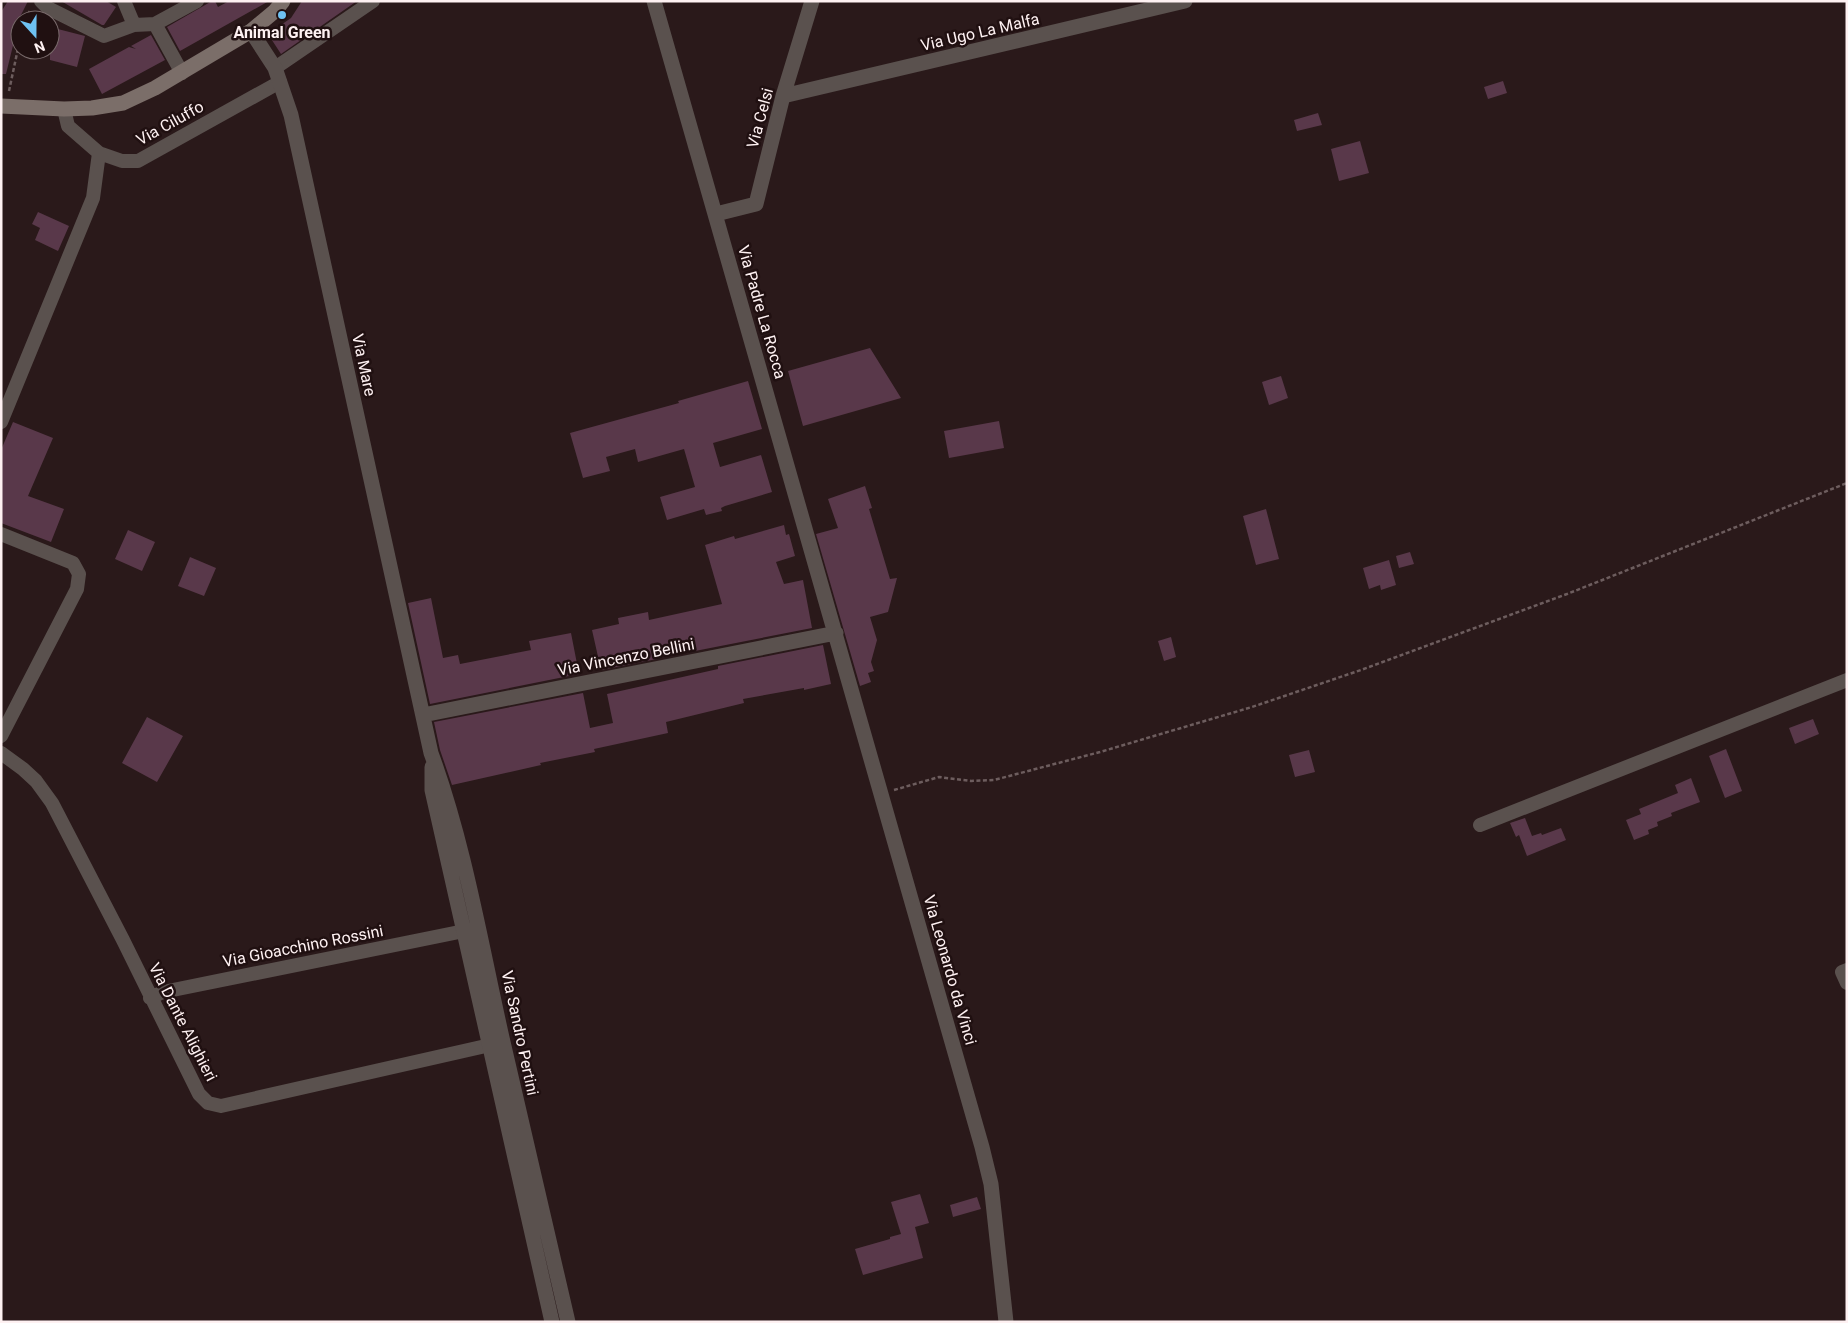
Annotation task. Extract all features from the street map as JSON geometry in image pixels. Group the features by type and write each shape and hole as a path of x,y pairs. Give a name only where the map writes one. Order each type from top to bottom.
{"main road":[{"path":"1,106 64,109 92,108 123,103 182,73 251,31 275,11 283,1"}],"street":[{"path":"41,1 48,8 104,36 134,25 155,24 197,1"},
{"path":"124,1 134,25"},
{"name":"Via Ciluffo","path":"64,109 68,126 99,153 122,161 138,161 277,75 373,1"},
{"name":"Via Padre La Rocca","path":"654,1 836,633"},
{"name":"Via Celsi","path":"716,214 756,204 783,96 812,1"},
{"name":"Via Ugo La Malfa","path":"783,96 1185,1"},
{"path":"155,24 182,73"},
{"name":"Via Mare","path":"251,31 277,75 291,114 423,715"},
{"path":"1,422 93,198 99,153"},
{"path":"1,534 72,563 79,574 77,589 1,736"},
{"name":"Via Vincenzo Bellini","path":"423,715 836,633"},
{"name":"Via Leonardo da Vinci","path":"836,633 991,1184 1006,1322"},
{"path":"1480,825 1847,680"},
{"name":"Via Sandro Pertini","path":"423,715 431,753 432,790 472,929 552,1322"},
{"name":"Via Dante Alighieri","path":"1,754 24,769 36,781 52,803 123,940 199,1094 208,1103 221,1106 496,1043"},
{"name":"Via Gioacchino Rossini","path":"150,998 163,992 472,929"},
{"path":"1847,970 1842,972 1847,983"},
{"name":"Via Sandro Pertini","path":"496,1043 568,1322"}],"path":[{"path":"9,91 16,60"},
{"path":"881,794 939,777 971,781 994,780 1100,752 1252,707 1361,670 1567,594 1847,483"}],"building":[{"path":"8,1 28,1 24,10 10,10 10,58 6,74 1,74 1,12"},
{"path":"61,1 106,1 116,7 104,25 102,25"},
{"path":"215,1 218,7 229,1 269,1 180,51 167,27"},
{"path":"302,1 357,1 281,54 268,34 291,18"},
{"path":"60,30 85,36 77,67 50,60 60,60"},
{"path":"151,35 165,60 102,94 89,69 129,47 136,49 131,46"},
{"path":"1503,81 1507,93 1488,99 1484,87"},
{"path":"1318,113 1322,125 1297,131 1294,120"},
{"path":"1360,141 1369,173 1339,181 1331,149"},
{"path":"38,212 69,226 58,251 35,240 40,228 32,224"},
{"path":"870,348 901,398 803,426 788,371"},
{"path":"1281,376 1288,398 1269,405 1262,382"},
{"path":"748,381 762,429 713,443 720,467 761,455 772,492 725,506 721,508 722,511 706,515 704,509 667,520 660,497 695,487 684,449 638,462 635,449 606,457 610,471 583,478 570,433 679,403 678,401"},
{"path":"999,421 1004,448 949,458 944,431"},
{"path":"13,422 53,438 28,496 64,509 51,542 1,523 1,450"},
{"path":"865,486 872,508 869,509 890,579 897,578 888,612 870,617 877,640 871,662 874,671 868,673 871,682 860,686 816,534 838,528 828,499"},
{"path":"1266,509 1279,559 1256,565 1243,516"},
{"path":"784,525 786,535 789,534 795,556 776,562 784,584 803,580 812,628 695,651 693,640 655,648 657,659 601,670 592,630 619,624 618,618 648,612 649,620 722,604 705,545 734,536 735,539"},
{"path":"128,530 155,542 142,571 115,559"},
{"path":"1410,552 1414,564 1399,568 1396,556"},
{"path":"190,557 216,568 204,596 178,586"},
{"path":"1389,560 1396,585 1381,590 1380,585 1369,589 1363,568"},
{"path":"431,598 443,658 458,655 460,664 531,650 529,641 571,633 579,674 430,704 408,603"},
{"path":"1171,637 1176,657 1164,661 1158,641"},
{"path":"823,645 831,684 743,699 744,703 666,722 668,733 594,749 595,752 540,763 541,765 452,785 440,750 434,722 583,693 590,728 613,723 607,694 718,669 718,666"},
{"path":"147,717 183,736 157,782 122,763"},
{"path":"1813,719 1819,734 1795,744 1789,728"},
{"path":"1726,749 1742,791 1725,798 1709,756"},
{"path":"1309,750 1315,772 1295,777 1289,755"},
{"path":"1691,778 1700,802 1671,813 1672,816 1657,822 1658,826 1648,830 1649,834 1634,840 1626,820 1641,814 1639,809 1678,793 1675,785"},
{"path":"1525,818 1532,836 1541,833 1542,835 1561,828 1566,840 1527,856 1519,835 1516,837 1510,823"},
{"path":"920,1194 929,1223 915,1227 923,1258 863,1275 855,1249 901,1234 891,1202"},
{"path":"977,1197 981,1209 953,1217 950,1205"}],"place":[{"name":"Animal Green","path":"282,15"}]}
